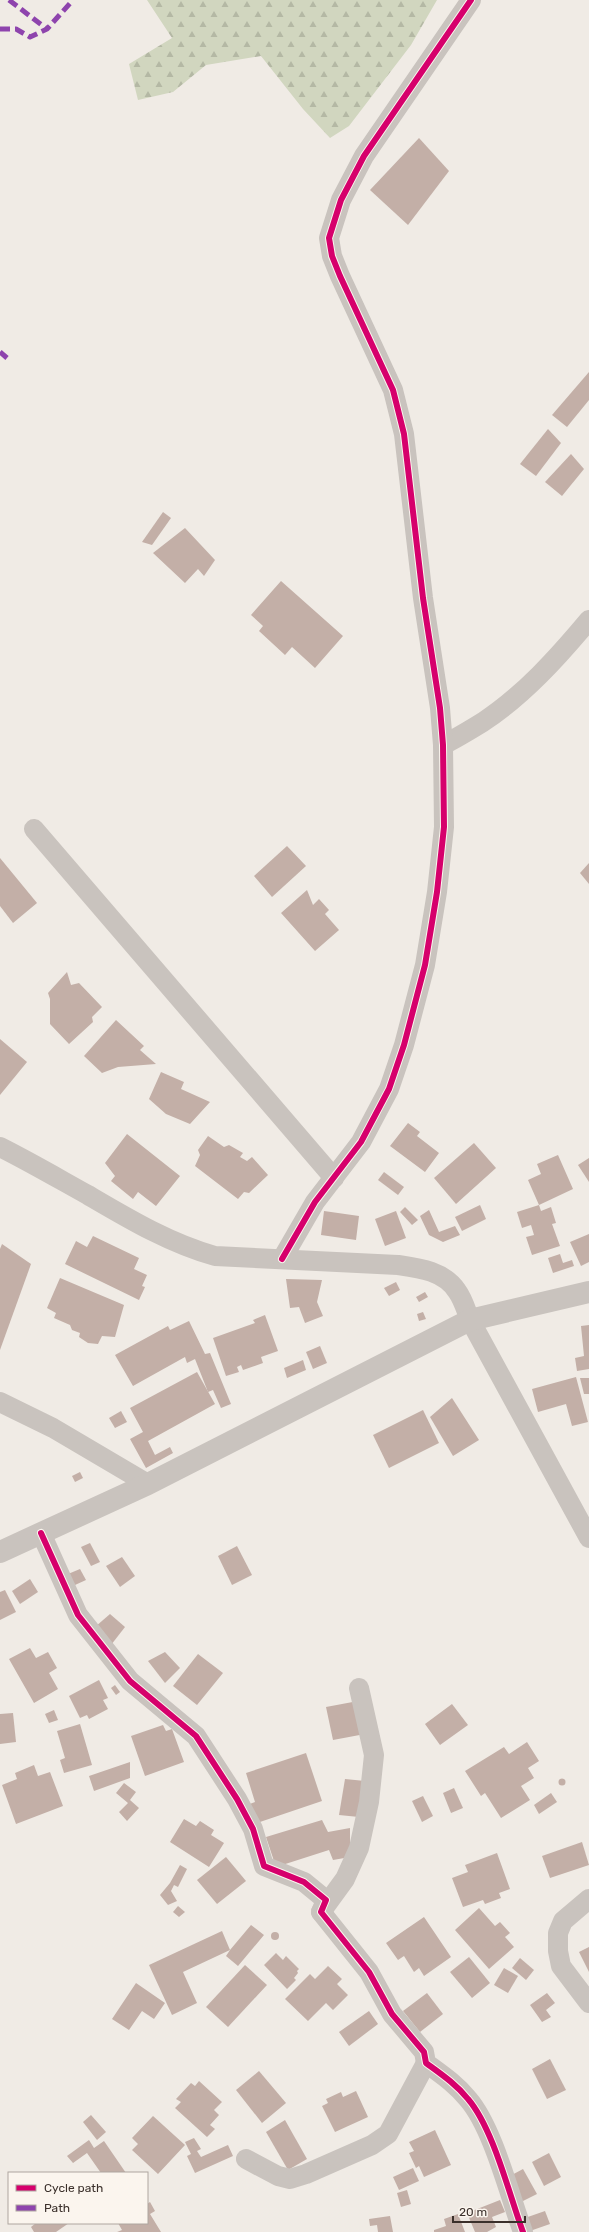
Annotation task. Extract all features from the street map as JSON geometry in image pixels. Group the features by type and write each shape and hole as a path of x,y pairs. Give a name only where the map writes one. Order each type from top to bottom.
{"street":[{"path":"282,1259 315,1202 361,1142 389,1088 404,1045 425,965 438,892 444,827 443,745 440,708 423,598 404,434 393,390 340,276 332,256 329,238 341,200 364,156 472,0"},
{"path":"443,745 484,721 523,690 558,656 589,620"},
{"path":"34,829 334,1178"},
{"path":"0,1147 45,1170 144,1228 188,1248 215,1256 398,1265 428,1271 442,1276 457,1290 470,1320 589,1538"},
{"path":"0,1552 148,1484 470,1320 589,1292"},
{"path":"0,1402 53,1428 148,1484"},
{"path":"41,1533 78,1615 130,1681 196,1736 240,1805 253,1829 264,1866 304,1882 319,1894 326,1900 321,1912"},
{"path":"321,1912 345,1879 356,1854 370,1802 374,1755 359,1688"},
{"path":"589,1899 563,1921 558,1933 558,1951 561,1966 589,2003"},
{"path":"246,2159 278,2176 290,2179 306,2174 372,2145 388,2134 426,2063 424,2052 392,2014 369,1972 321,1912"},
{"path":"426,2063 450,2081 469,2099 483,2123 523,2232"}],"green space":[{"path":"147,0 437,0 411,45 349,126 330,138 303,109 261,56 206,65 173,92 138,100 129,64 172,38"}],"building":[{"path":"419,138 449,171 408,225 370,190"},
{"path":"589,372 589,400 567,427 552,415"},
{"path":"548,429 561,443 536,476 520,464"},
{"path":"571,454 584,469 562,496 545,482"},
{"path":"163,512 171,518 152,545 142,542"},
{"path":"185,528 215,560 204,576 198,569 185,583 153,553"},
{"path":"281,581 343,636 315,668 292,647 285,655 259,631 263,626 251,615"},
{"path":"287,846 306,866 272,897 254,876"},
{"path":"0,858 37,903 13,923 0,906"},
{"path":"589,863 589,884 580,873"},
{"path":"307,890 313,905 319,899 329,910 325,914 339,930 315,951 281,913"},
{"path":"67,972 71,985 79,983 102,1007 92,1017 93,1022 69,1044 50,1024 50,999 48,993"},
{"path":"116,1020 144,1046 140,1050 156,1064 118,1067 102,1073 84,1056"},
{"path":"0,1039 27,1062 0,1095"},
{"path":"161,1072 184,1082 181,1089 210,1102 190,1124 166,1114 149,1099"},
{"path":"408,1123 420,1132 417,1136 439,1153 425,1172 390,1146"},
{"path":"127,1134 180,1176 156,1206 138,1192 133,1199 111,1181 115,1176 105,1163"},
{"path":"208,1136 224,1147 229,1145 243,1153 240,1157 247,1161 252,1157 268,1175 249,1193 244,1192 238,1199 195,1166 200,1155 198,1150"},
{"path":"474,1143 496,1168 456,1204 434,1178"},
{"path":"558,1155 573,1189 539,1205 528,1180 541,1174 537,1164"},
{"path":"589,1158 589,1182 578,1165"},
{"path":"384,1172 404,1187 398,1195 378,1180"},
{"path":"480,1205 486,1219 462,1231 455,1217"},
{"path":"539,1205 541,1211 551,1207 556,1223 552,1224 560,1246 532,1255 526,1237 534,1235 531,1225 522,1228 517,1212"},
{"path":"405,1207 418,1220 412,1225 400,1212"},
{"path":"429,1210 439,1232 455,1226 460,1235 443,1242 429,1235 420,1216"},
{"path":"324,1211 359,1216 356,1240 321,1235"},
{"path":"396,1211 406,1238 385,1246 375,1219"},
{"path":"589,1234 589,1262 581,1266 570,1242"},
{"path":"93,1236 139,1258 134,1269 147,1275 142,1286 145,1287 139,1300 65,1264 76,1241 87,1247"},
{"path":"2,1244 31,1264 0,1350 0,1249"},
{"path":"560,1254 563,1263 572,1260 574,1266 553,1273 548,1258"},
{"path":"60,1278 124,1305 115,1337 102,1336 98,1344 88,1343 79,1337 80,1333 72,1330 70,1325 54,1318 56,1313 47,1308"},
{"path":"286,1279 322,1280 317,1302 323,1316 305,1323 299,1307 290,1308"},
{"path":"396,1282 400,1290 389,1296 384,1288"},
{"path":"425,1292 428,1297 419,1302 416,1297"},
{"path":"423,1312 426,1319 419,1321 417,1314"},
{"path":"265,1315 278,1351 261,1357 263,1363 243,1370 241,1365 237,1367 239,1372 226,1376 213,1338 255,1323 253,1320"},
{"path":"189,1321 205,1354 210,1353 231,1404 221,1408 213,1390 208,1392 195,1359 187,1363 185,1357 133,1386 115,1355 168,1326 170,1330"},
{"path":"589,1325 589,1369 577,1371 575,1358 584,1356 581,1326"},
{"path":"320,1346 327,1363 313,1369 306,1352"},
{"path":"303,1360 306,1370 287,1378 284,1368"},
{"path":"197,1372 215,1404 148,1441 155,1455 170,1447 173,1453 146,1468 130,1439 143,1432 130,1408"},
{"path":"576,1377 588,1422 572,1426 566,1404 538,1412 532,1389"},
{"path":"580,1378 589,1378 589,1394 584,1394"},
{"path":"452,1398 479,1440 453,1456 430,1417"},
{"path":"423,1410 439,1443 389,1468 373,1435"},
{"path":"121,1411 127,1422 115,1428 109,1418"},
{"path":"80,1472 83,1478 75,1482 72,1476"},
{"path":"90,1543 100,1562 91,1566 81,1547"},
{"path":"237,1546 252,1575 232,1585 218,1556"},
{"path":"122,1557 135,1576 120,1587 106,1566"},
{"path":"80,1569 86,1580 75,1585 68,1574"},
{"path":"30,1579 38,1592 20,1604 12,1591"},
{"path":"5,1590 16,1612 0,1620 0,1592"},
{"path":"110,1614 125,1627 111,1645 95,1627"},
{"path":"30,1648 36,1658 48,1652 57,1668 49,1673 58,1689 34,1703 9,1659"},
{"path":"165,1652 180,1668 165,1683 148,1661"},
{"path":"198,1654 223,1673 197,1705 173,1686"},
{"path":"99,1680 108,1698 103,1700 108,1709 89,1719 87,1715 80,1718 69,1696"},
{"path":"115,1685 120,1692 116,1695 111,1688"},
{"path":"358,1701 365,1734 333,1740 326,1707"},
{"path":"452,1704 468,1725 440,1745 425,1724"},
{"path":"54,1710 58,1720 49,1723 45,1714"},
{"path":"13,1713 16,1742 0,1744 0,1714"},
{"path":"80,1724 92,1765 64,1773 60,1760 65,1758 57,1731"},
{"path":"163,1725 166,1731 172,1729 184,1762 145,1776 131,1736"},
{"path":"527,1742 539,1761 528,1768 534,1778 521,1786 530,1800 501,1818 485,1793 481,1796 465,1771 504,1747 509,1754"},
{"path":"306,1753 322,1801 254,1824 247,1805 255,1802 246,1773"},
{"path":"130,1762 130,1778 94,1791 89,1776"},
{"path":"34,1765 38,1776 50,1772 63,1806 16,1824 2,1785 17,1779 15,1773"},
{"path":"562,1778 565,1779 565,1785 562,1786 559,1785 558,1782 559,1779"},
{"path":"345,1779 365,1781 359,1817 339,1815"},
{"path":"124,1783 136,1792 130,1800 139,1808 127,1821 119,1812 128,1803 116,1793"},
{"path":"454,1788 463,1808 451,1813 443,1793"},
{"path":"551,1793 557,1802 539,1814 534,1805"},
{"path":"423,1796 433,1816 422,1822 412,1801"},
{"path":"184,1819 196,1826 200,1821 214,1830 211,1835 224,1843 209,1867 170,1842"},
{"path":"322,1820 328,1832 350,1828 350,1857 333,1860 329,1850 276,1867 266,1837"},
{"path":"582,1842 589,1865 550,1878 542,1856"},
{"path":"497,1853 510,1889 499,1893 501,1898 485,1904 483,1900 463,1907 452,1878 468,1872 465,1865"},
{"path":"226,1857 246,1881 217,1904 197,1880"},
{"path":"180,1865 187,1869 178,1887 174,1885 171,1891 177,1901 168,1905 160,1895 170,1883"},
{"path":"178,1906 185,1912 179,1917 173,1912"},
{"path":"479,1908 495,1926 500,1922 510,1933 505,1937 514,1947 489,1969 455,1930"},
{"path":"424,1917 451,1957 424,1976 419,1968 414,1972 404,1956 398,1960 386,1943"},
{"path":"251,1925 264,1935 238,1966 226,1956"},
{"path":"222,1931 230,1950 183,1972 197,2003 172,2015 149,1965"},
{"path":"273,1932 277,1932 279,1936 277,1940 273,1940 271,1938 271,1934"},
{"path":"589,1947 589,1972 579,1952"},
{"path":"276,1953 283,1960 286,1956 299,1969 294,1978 296,1980 287,1989 264,1965"},
{"path":"469,1957 490,1983 472,1998 450,1972"},
{"path":"520,1958 534,1970 526,1980 512,1968"},
{"path":"245,1965 267,1985 228,2027 206,2007"},
{"path":"328,1966 342,1979 337,1984 348,1995 333,2010 326,2003 308,2021 285,1999 310,1974 315,1979"},
{"path":"504,1968 518,1976 508,1993 494,1985"},
{"path":"136,1983 165,2003 154,2019 142,2011 129,2030 112,2019"},
{"path":"427,1993 443,2014 420,2032 403,2011"},
{"path":"547,1993 555,2003 546,2010 551,2017 542,2022 530,2005"},
{"path":"369,2011 378,2024 349,2046 339,2032"},
{"path":"550,2059 566,2090 547,2099 532,2069"},
{"path":"259,2071 286,2103 262,2123 236,2090"},
{"path":"199,2081 222,2102 214,2110 219,2115 210,2125 215,2129 207,2137 175,2108 181,2102 176,2099 191,2083 195,2086"},
{"path":"356,2091 368,2117 335,2132 322,2106 328,2103 326,2099 341,2092 343,2097"},
{"path":"91,2115 106,2132 97,2140 83,2122"},
{"path":"153,2116 185,2145 158,2174 132,2150 138,2144 132,2138"},
{"path":"285,2120 307,2159 288,2170 266,2132"},
{"path":"435,2130 451,2165 424,2177 419,2166 416,2168 409,2153 414,2151 409,2142"},
{"path":"194,2138 201,2149 197,2151 201,2157 228,2145 233,2156 195,2173 187,2156 191,2154 185,2142"},
{"path":"89,2140 94,2148 104,2141 125,2172 100,2172 87,2153 73,2163 67,2156"},
{"path":"549,2153 561,2177 544,2186 532,2162"},
{"path":"413,2168 419,2181 399,2190 393,2177"},
{"path":"523,2169 537,2194 521,2202 508,2177"},
{"path":"407,2190 411,2204 401,2207 397,2193"},
{"path":"500,2200 505,2212 492,2217 496,2227 487,2232 475,2232 467,2213"},
{"path":"150,2202 155,2211 150,2214 161,2232 117,2232 122,2230 119,2224 148,2224 148,2203"},
{"path":"545,2211 550,2224 527,2232 522,2219"},
{"path":"458,2214 465,2232 434,2232 434,2230 446,2226 444,2219"},
{"path":"390,2216 393,2232 378,2232 377,2225 370,2226 369,2219"},
{"path":"35,2224 68,2224 56,2232 34,2232 31,2227"}],"marked path":[{"path":"9,0 47,29"},
{"path":"0,29 16,29 30,37 47,29 73,0"},
{"path":"0,352 7,358"}],"cycle path":[{"path":"282,1259 315,1202 361,1142 389,1089 404,1045 425,965 437,892 444,827 443,745 440,708 423,598 404,434 393,390 340,276 332,256 329,238 341,200 364,156 471,0"},
{"path":"41,1533 78,1615 130,1681 196,1736 237,1799 253,1829 264,1866 304,1882 326,1900 321,1912 369,1972 392,2014 424,2052 426,2063 458,2089 477,2111 500,2162 523,2232"}]}
